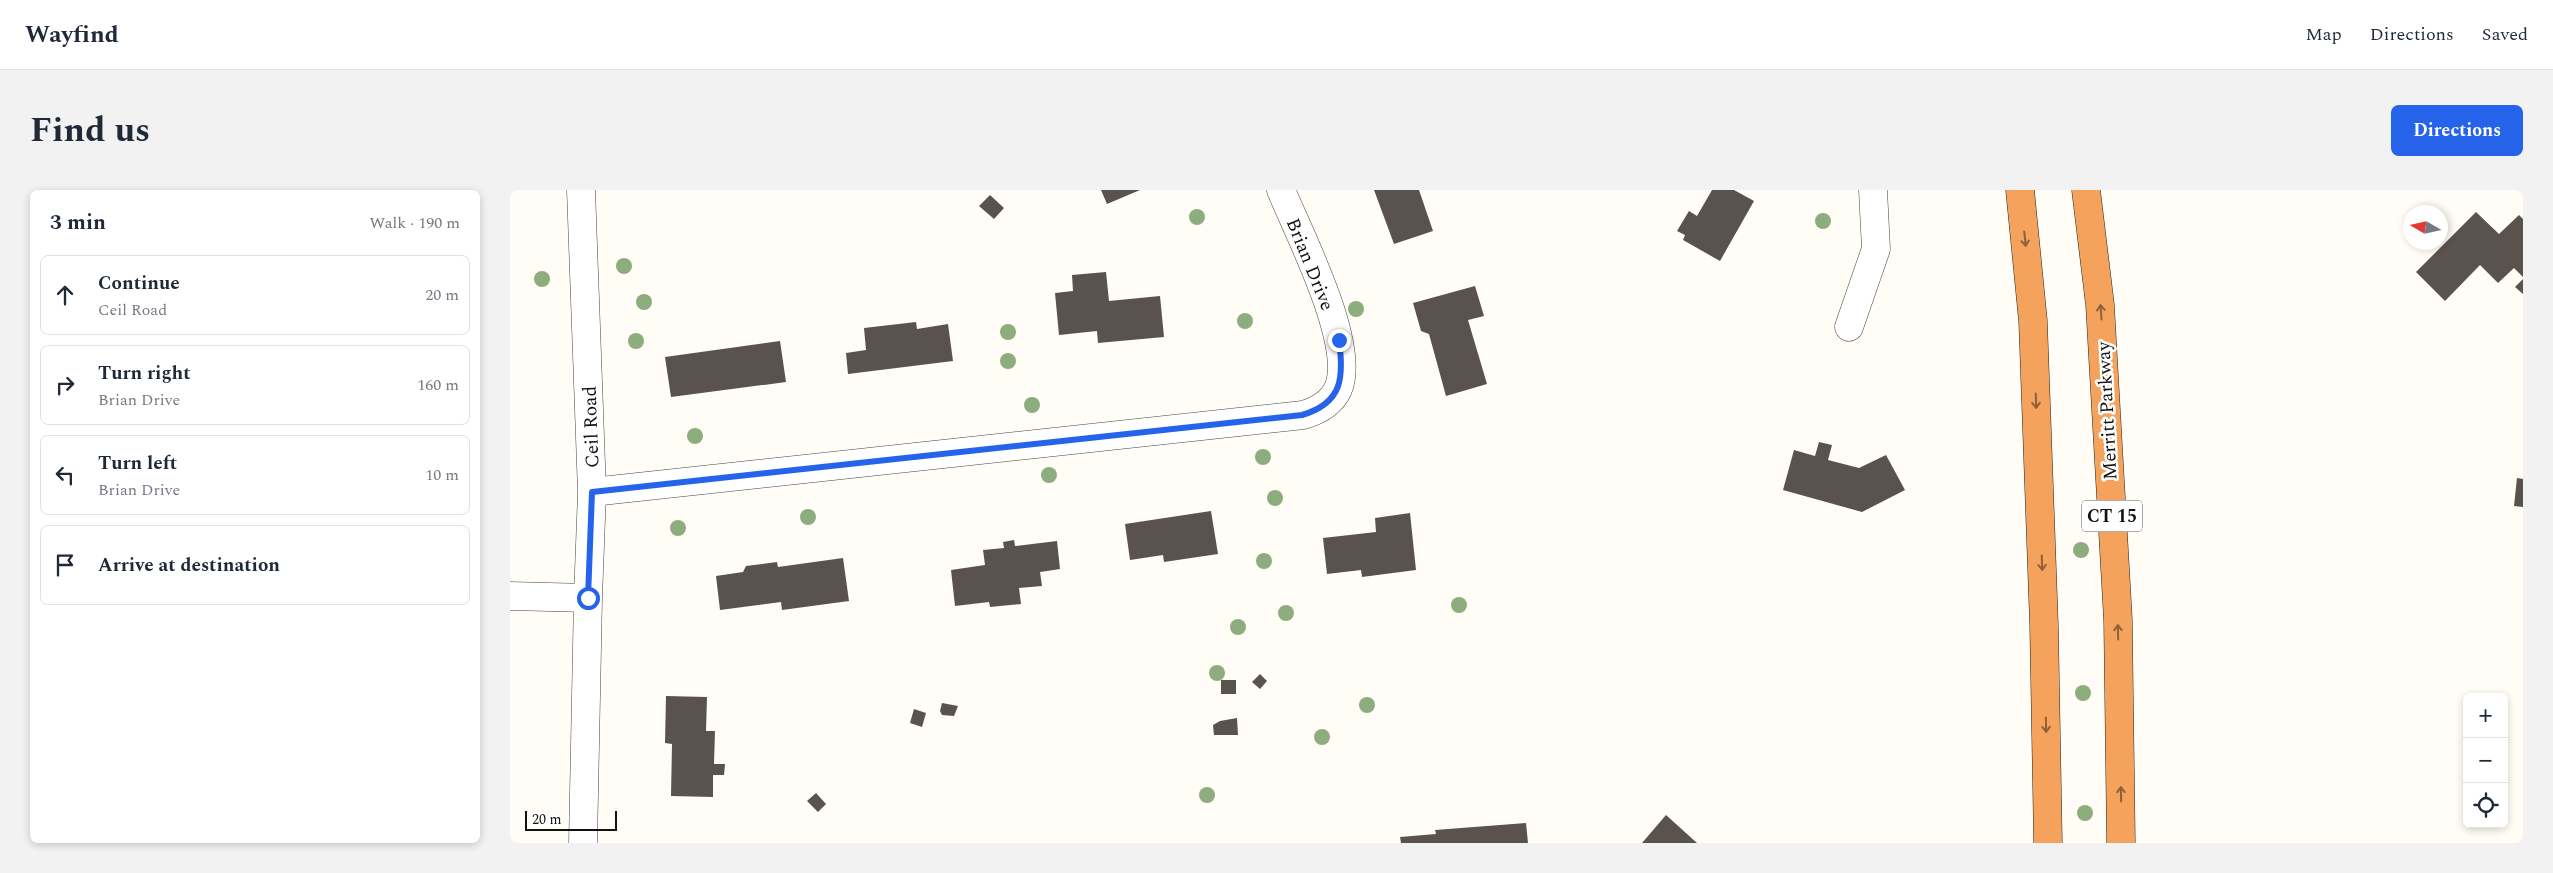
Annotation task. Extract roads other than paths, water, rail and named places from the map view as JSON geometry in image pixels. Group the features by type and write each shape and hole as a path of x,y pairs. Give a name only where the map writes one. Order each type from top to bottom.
{"highway":[{"path":"2020,190 2034,321 2044,625 2048,843"},
{"name":"Merritt Parkway","path":"2086,190 2100,305 2118,620 2121,843"}],"street":[{"name":"Ceil Road","path":"582,190 592,492 583,843"},
{"name":"Brian Drive","path":"592,492 1293,416 1315,411 1329,403 1338,388 1342,361 1339,340 1329,306 1281,190"},
{"path":"1849,327 1876,249 1873,190"},
{"path":"510,596 588,598"}]}
